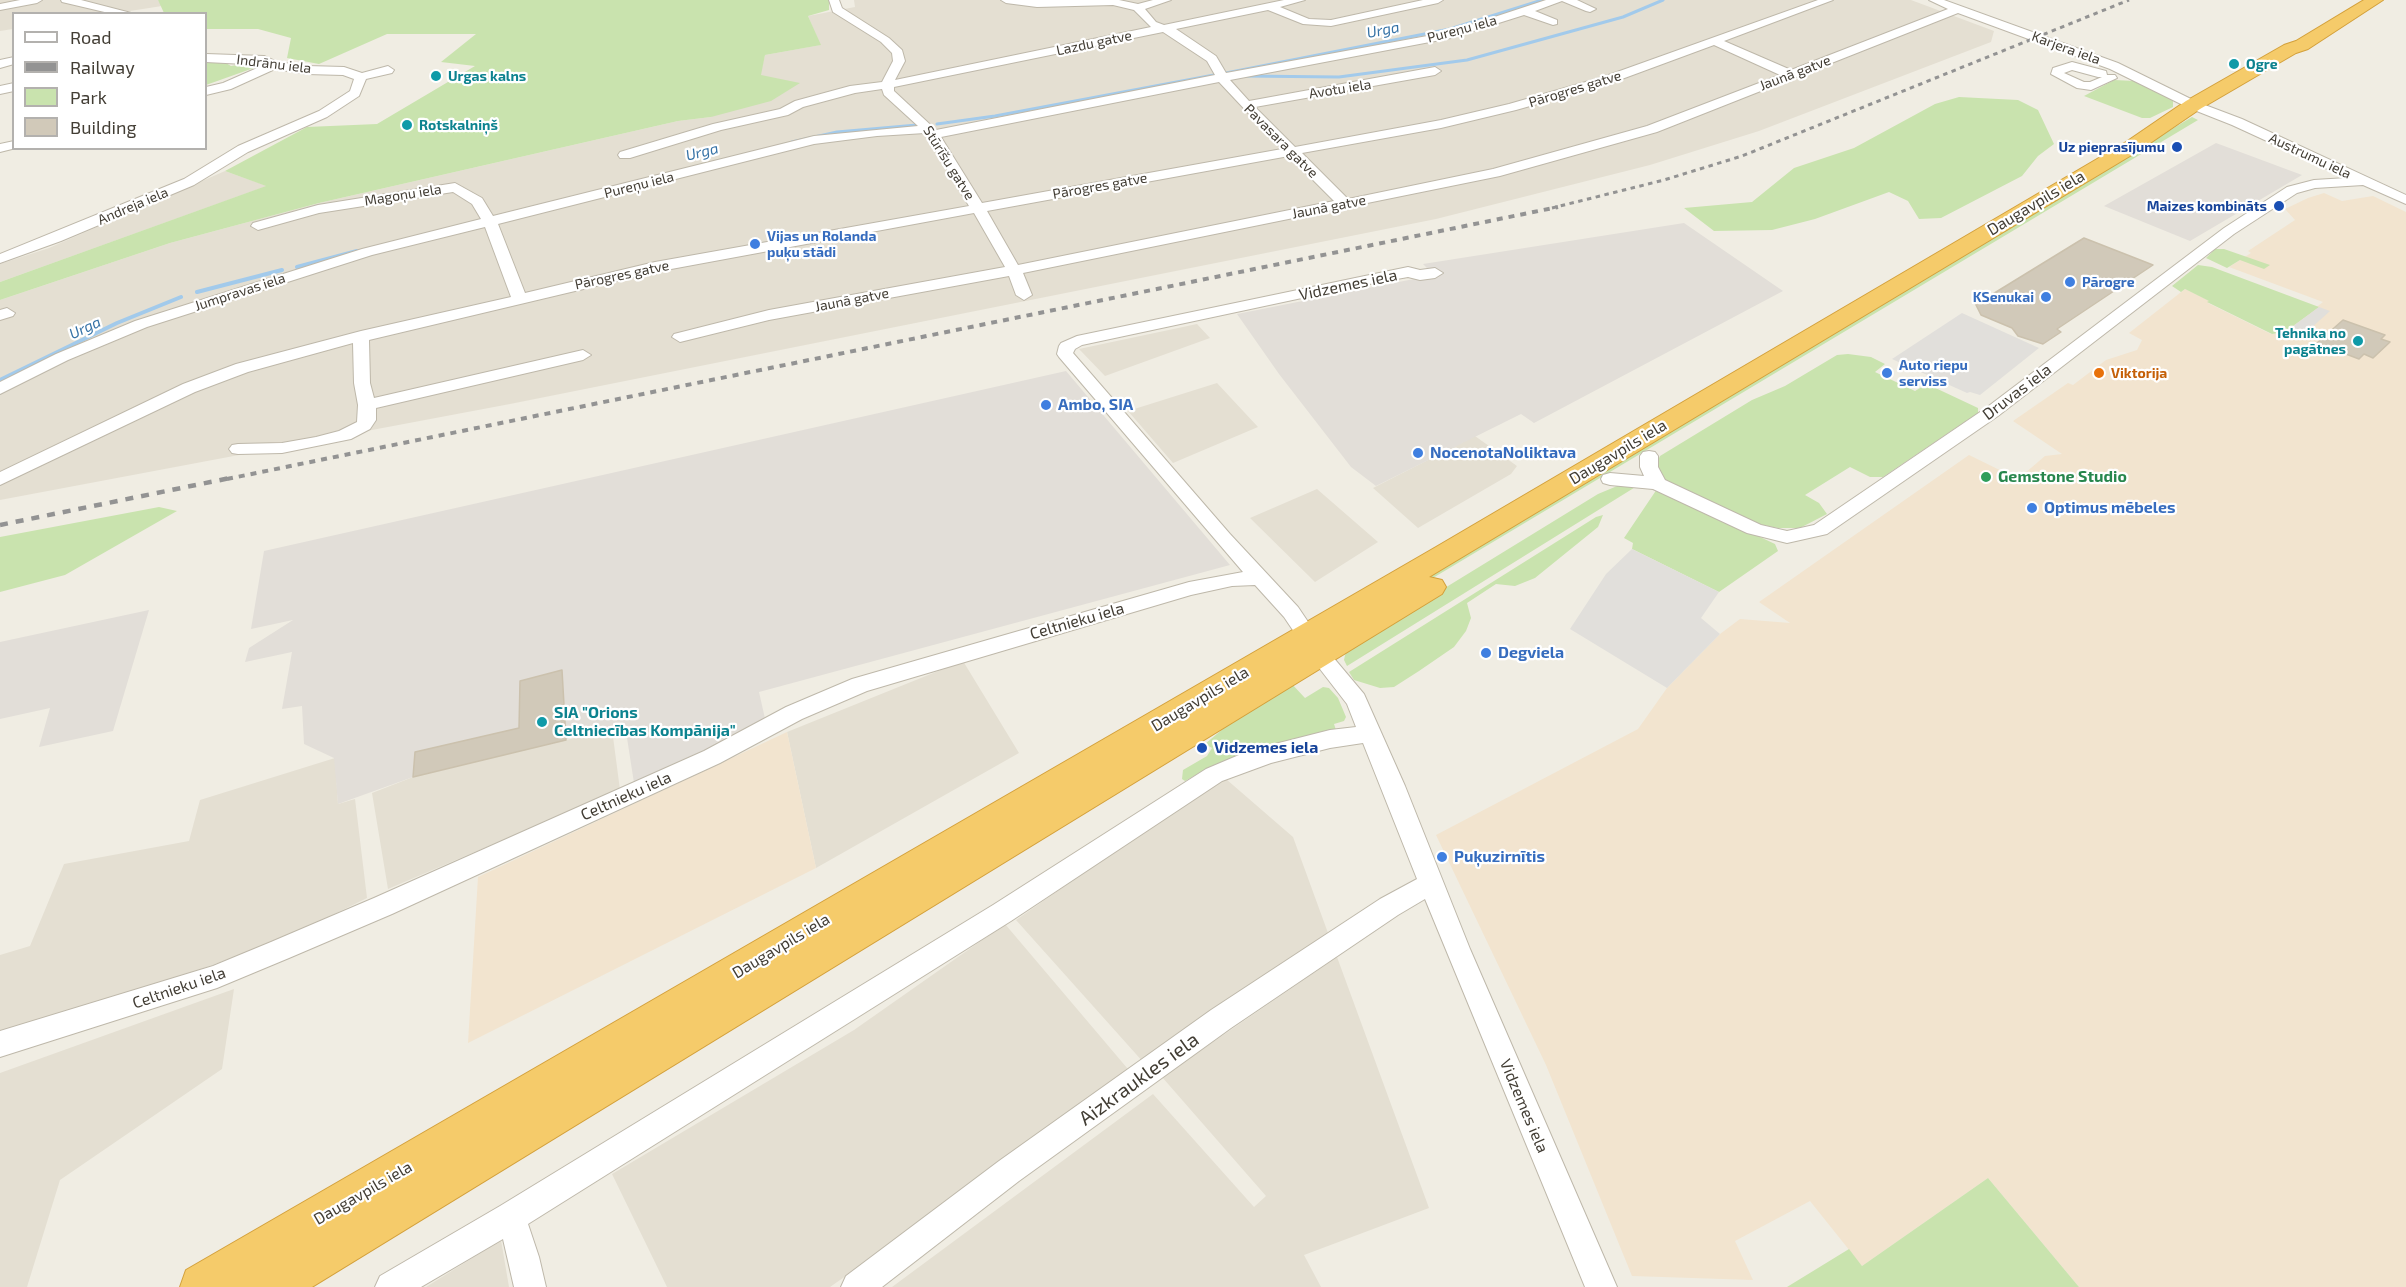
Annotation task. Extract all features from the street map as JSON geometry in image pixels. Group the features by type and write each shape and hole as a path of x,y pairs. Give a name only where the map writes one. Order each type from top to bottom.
{"highway":[{"path":"2204,109 2290,49 2302,45 2375,0"},
{"name":"Daugavpils iela","path":"203,1287 1313,645 1610,479 2204,109"},
{"name":"Daugavpils iela","path":"269,1287 1313,645 2133,146 2204,109"}],"street":[{"path":"0,7 36,0"},
{"path":"66,0 121,12"},
{"path":"834,0 837,10 885,40 900,56 888,85"},
{"path":"1006,0 1037,4 1112,1 1138,7 1166,0"},
{"name":"Lazdu gatve","path":"625,155 718,127 784,112 822,96 888,85 1300,0"},
{"path":"1270,7 1307,22 1331,23 1438,0"},
{"name":"Pureņu iela","path":"490,222 814,140 877,132 931,132 1221,74 1480,30 1557,0"},
{"path":"1567,0 1590,9"},
{"name":"Pārogres gatve","path":"361,336 667,265 1441,124 1607,81 1828,0"},
{"name":"Karjera iela","path":"1934,0 2085,55 2141,78 2204,109"},
{"name":"Pavasara gatve","path":"1138,7 1152,24 1174,32 1212,58 1221,74 1246,105 1344,204"},
{"name":"Jaunā gatve","path":"680,337 769,315 1014,270 1477,177 1652,129 1958,9"},
{"path":"1525,11 1553,22"},
{"path":"1415,42 1432,52"},
{"path":"1714,42 1791,75"},
{"name":"Indrānu iela","path":"207,58 256,59 274,65 308,70 344,71 361,77"},
{"path":"207,91 227,86 274,65"},
{"path":"361,77 388,70"},
{"name":"Avotu iela","path":"1246,105 1435,71"},
{"name":"Andreja iela","path":"0,259 189,182 260,141 304,123 341,104 355,93 361,77"},
{"path":"2111,78 2141,78"},
{"name":"Stūrīšu gatve","path":"888,85 888,92 931,132 1014,270 1024,295"},
{"name":"Austrumu iela","path":"2204,109 2406,200"},
{"name":"Druvas iela","path":"1610,479 1658,484 1766,533 1787,537 1820,530 1992,412 2188,262 2292,190 2314,184 2365,181"},
{"name":"Magoņu iela","path":"258,226 318,209 455,187 477,201 490,222 519,298"},
{"name":"Jumpravas iela","path":"0,389 62,357 141,324 367,252 490,222"},
{"name":"Vidzemes iela","path":"1435,273 1420,275 1408,272 1358,281 1093,338 1067,346 1065,354 1259,578 1292,612 1313,645 1356,700 1430,884 1601,1287"},
{"path":"0,479 213,379 279,357 361,336 362,383 367,405 367,420 364,425 345,435 282,448 238,449"},
{"path":"367,405 583,355"},
{"path":"1649,456 1649,467 1658,484"},
{"name":"Celtnieku iela","path":"0,1044 217,976 301,941 712,758 794,713 860,685 1189,589 1232,579 1259,578"},
{"path":"391,1287 511,1217 1002,913 1214,775 1271,754 1330,739 1371,733"},
{"name":"Aizkraukles iela","path":"857,1287 1010,1171 1221,1019 1308,958 1400,899 1430,884"},
{"path":"511,1217 530,1287"}],"shaded area":[{"path":"0,0 158,0 162,6 123,12 12,12 12,29 0,31"},
{"path":"854,0 1911,0 1994,31 1991,42 1759,131 1650,165 1436,219 510,404 0,500 0,300 170,243 319,203 678,121 711,117 760,75 765,55 820,45 808,16 855,7"},
{"path":"2216,143 2302,175 2190,241 2104,206"},
{"path":"225,171 267,186 0,282 0,264 49,248"},
{"path":"2324,193 2342,201 2373,196 2406,212 2406,1287 2079,1287 1988,1178 1862,1266 1810,1201 1735,1241 1753,1280 1632,1276 1546,1065 1436,835 1638,729 1667,688 1720,634 1740,619 1790,623 1759,602 1969,455 2018,479 2045,456 2062,454 2013,421 2068,383 2073,385 2106,360 2137,350 2142,340 2129,333 2185,289 2271,334 2285,332 2323,302 2229,267 2251,253 2248,251 2295,220 2285,209"},
{"path":"1684,223 1783,291 1534,423 1521,414 1376,486 1351,467 1279,374 1237,314 1434,275 1423,264"},
{"path":"2319,307 2330,311 2300,338 2285,332"},
{"path":"1962,313 2039,348 1980,395 1967,393 1892,359"},
{"path":"1197,324 1210,338 1105,376 1079,349"},
{"path":"1066,371 1230,565 759,692 766,723 749,734 634,783 625,725 413,777 338,804 334,758 304,744 302,706 282,709 292,652 245,662 249,648 293,620 251,629 264,551"},
{"path":"1217,383 1258,427 1173,463 1128,411"},
{"path":"1475,436 1517,466 1511,474 1418,528 1373,488"},
{"path":"1317,489 1378,542 1315,582 1250,518"},
{"path":"1632,549 1719,592 1701,618 1720,634 1667,688 1570,629 1606,574"},
{"path":"149,610 113,731 39,747 50,708 0,719 0,642"},
{"path":"963,661 1019,753 816,868 787,732"},
{"path":"612,729 620,790 388,889 372,793 413,777"},
{"path":"787,732 816,868 468,1043 478,877"},
{"path":"335,758 338,804 355,799 367,898 284,939 190,973 0,1032 0,955 30,946 64,864 189,841 200,800"},
{"path":"1226,779 1293,837 1328,933 1144,1063 1016,920 1192,797"},
{"path":"1005,924 1133,1075 830,1287 667,1287 612,1174 854,1030"},
{"path":"1337,957 1429,1208 1304,1255 1321,1287 892,1287 1153,1094 1254,1207 1266,1196 1162,1077"},
{"path":"234,989 222,1069 60,1180 27,1287 0,1287 0,1073"},
{"path":"501,1240 509,1287 426,1287"}],"green space":[{"path":"158,0 829,0 829,10 808,16 821,45 765,55 761,75 800,83 771,101 711,117 678,121 319,203 170,243 0,300 0,282 266,186 225,171 307,127 377,124 475,66 441,62 476,34 387,34 319,64 287,58 291,38 258,29 207,29 207,12 164,12"},
{"path":"221,60 231,66 253,62 265,64 207,85 207,63"},
{"path":"2114,80 2135,81 2169,97 2173,101 2173,107 2150,118 2142,118 2084,96"},
{"path":"1959,97 2018,100 2038,110 2054,144 2038,156 2022,176 1941,218 1919,219 1908,201 1889,192 1815,219 1772,230 1714,231 1684,208 1752,202 1794,168 1854,148 1935,104"},
{"path":"2192,117 2198,120 1341,633 1336,628"},
{"path":"2215,249 2224,249 2270,265 2264,269 2240,260 2227,268 2206,258"},
{"path":"2198,265 2212,267 2319,307 2285,332 2272,334 2185,289 2181,292 2172,286"},
{"path":"1837,355 1871,357 1885,364 1875,372 1915,391 1927,384 1978,408 1978,413 1883,477 1870,477 1850,467 1805,495 1819,503 1827,514 1800,528 1778,528 1758,524 1662,479 1655,466 1660,456 1752,400 1785,386"},
{"path":"1622,484 1637,486 1347,666 1344,660 1349,647 1598,494"},
{"path":"1657,489 1775,544 1778,551 1719,592 1632,549 1633,543 1624,538"},
{"path":"159,507 177,511 65,575 0,592 0,537"},
{"path":"1603,515 1598,527 1535,578 1515,586 1496,584 1467,603 1471,618 1466,631 1454,647 1419,671 1394,687 1380,688 1354,680 1349,672 1596,517"},
{"path":"1290,682 1305,698 1323,687 1329,688 1338,698 1346,717 1344,721 1334,724 1336,730 1205,770 1185,781 1182,779 1183,770 1207,756 1212,748 1205,744 1230,723"},
{"path":"1988,1178 2079,1287 1787,1287 1849,1249 1862,1266"}],"building":[{"name":"Pārogre","path":"2084,238 2153,265 2057,329 2061,332 2043,344 2018,336 2012,328 1981,315 1973,299 1983,300"},
{"name":"Tehnika no pagātnes","path":"2343,320 2385,335 2381,339 2390,342 2373,358 2364,354 2359,359 2317,343"},
{"name":"SIA \"Orions Celtniecības Kompānija\"","path":"562,670 566,740 413,777 415,752 519,728 520,681"}],"waterway":[{"name":"Urga","path":"1226,73 1450,29 1542,0"},
{"path":"1244,76 1339,77 1467,60 1623,17 1663,0"},
{"name":"Urga","path":"937,124 995,116 1214,75"},
{"name":"Urga","path":"792,142 837,132 917,125"},
{"name":"Urga","path":"297,267 357,251"},
{"name":"Urga","path":"197,292 282,270"},
{"name":"Urga","path":"0,380 117,323 181,297"}],"railway":[{"path":"1552,208 1664,180 1742,156 2129,0"},
{"path":"227,479 1558,207"},
{"path":"0,525 235,477"}],"place":[{"name":"Ogre","path":"2234,64"},
{"name":"Urgas kalns","path":"436,76"},
{"name":"Rotskalniņš","path":"407,125"},
{"name":"Uz pieprasījumu","path":"2177,147"},
{"name":"Maizes kombināts","path":"2279,206"},
{"name":"Vijas un Rolanda puķu stādi","path":"755,244"},
{"name":"Pārogre","path":"2070,282"},
{"name":"KSenukai","path":"2046,297"},
{"name":"Tehnika no pagātnes","path":"2358,341"},
{"name":"Auto riepu serviss","path":"1887,373"},
{"name":"Viktorija","path":"2099,373"},
{"name":"Ambo, SIA","path":"1046,405"},
{"name":"NocenotaNoliktava","path":"1418,453"},
{"name":"Gemstone Studio","path":"1986,477"},
{"name":"Optimus mēbeles","path":"2032,508"},
{"name":"Degviela","path":"1486,653"},
{"name":"SIA \"Orions Celtniecības Kompānija\"","path":"542,722"},
{"name":"Vidzemes iela","path":"1202,748"},
{"name":"Puķuzirnītis","path":"1442,857"}]}
